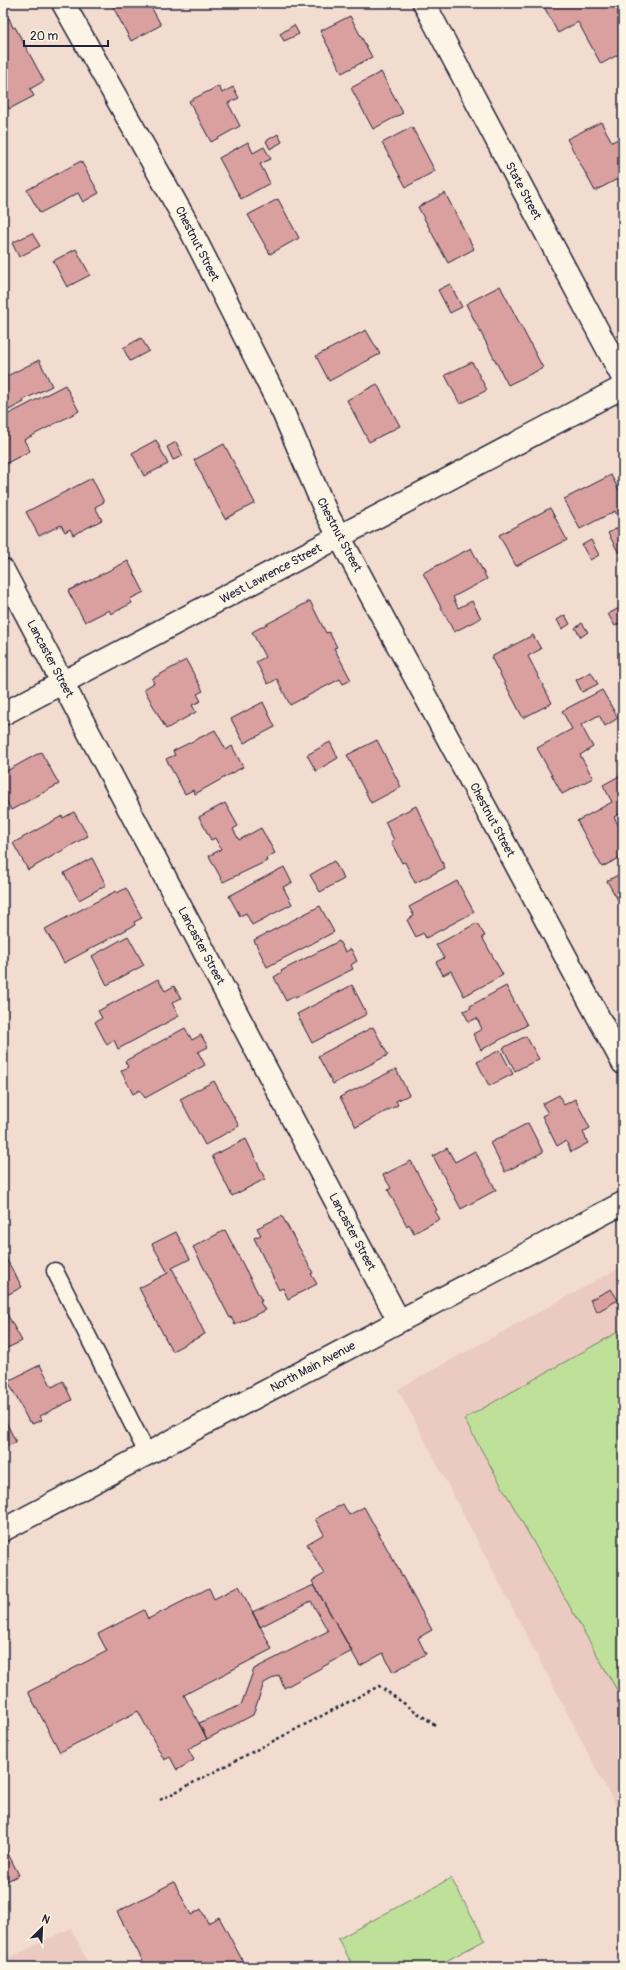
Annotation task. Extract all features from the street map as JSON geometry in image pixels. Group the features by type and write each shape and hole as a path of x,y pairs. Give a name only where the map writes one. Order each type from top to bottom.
{"street":[{"name":"Chestnut Street","path":"63,3 188,225 283,412 319,498 623,1063"},
{"name":"State Street","path":"424,3 623,378"},
{"name":"West Lawrence Street","path":"3,714 623,387"},
{"name":"Lancaster Street","path":"3,570 399,1321"},
{"name":"North Main Avenue","path":"3,1530 148,1455 623,1203"}],"lane":[{"path":"55,1271 148,1455"}],"path":[{"path":"160,1800 378,1686 435,1725"}],"shaded area":[{"path":"623,1266 623,1820 398,1389"},
{"path":"71,1928 90,1967 3,1967 3,1961"}],"green space":[{"path":"623,1329 623,1701 464,1419"},
{"path":"451,1878 485,1940 435,1967 354,1967 338,1939"}],"building":[{"path":"111,3 149,3 161,25 131,41"},
{"path":"329,3 345,3 333,9"},
{"path":"542,3 616,3 623,16 623,52 601,64 578,22 558,33"},
{"path":"350,16 372,57 342,73 320,31"},
{"path":"9,18 13,28 15,27 44,81 30,89 34,96 9,109 5,102 3,103 3,21"},
{"path":"294,25 299,34 284,41 280,34"},
{"path":"381,72 403,113 373,129 351,88"},
{"path":"219,86 222,93 233,87 239,98 228,103 240,126 211,142 189,101"},
{"path":"601,122 612,142 620,138 623,144 623,155 620,157 623,163 623,176 595,191 567,139"},
{"path":"412,127 435,171 406,187 382,143"},
{"path":"278,134 282,142 270,149 266,141"},
{"path":"248,142 253,153 264,147 271,159 260,164 270,183 241,199 219,158"},
{"path":"81,161 99,193 83,202 78,193 40,213 27,190"},
{"path":"445,193 474,249 448,263 418,207"},
{"path":"278,199 299,238 270,254 248,215"},
{"path":"32,233 40,246 19,257 12,243"},
{"path":"76,249 90,275 67,287 53,261"},
{"path":"450,284 462,307 450,313 438,290"},
{"path":"500,286 543,368 508,385 466,304"},
{"path":"366,330 380,354 329,381 316,356"},
{"path":"141,338 149,351 130,361 123,348"},
{"path":"39,360 52,386 23,400 24,402 9,410 8,408 3,411 3,378"},
{"path":"472,362 487,390 460,404 445,375"},
{"path":"377,384 400,426 369,442 347,400"},
{"path":"65,385 79,411 24,440 30,451 3,465 3,417"},
{"path":"156,440 168,464 144,476 132,453"},
{"path":"176,442 183,456 173,460 167,447"},
{"path":"224,444 255,503 225,519 194,460"},
{"path":"611,475 623,498 622,559 608,533 622,526 615,511 580,529 564,499"},
{"path":"92,478 104,502 95,507 102,520 73,535 70,529 65,532 61,525 39,536 26,512"},
{"path":"550,508 567,540 516,566 499,535"},
{"path":"591,540 599,555 590,560 582,545"},
{"path":"471,548 487,579 453,597 458,608 472,601 481,618 454,632 423,573"},
{"path":"128,561 144,592 130,599 132,603 111,614 109,610 85,622 68,591"},
{"path":"310,601 326,633 329,632 337,647 334,648 351,680 343,684 340,679 290,705 277,679 268,684 256,662 265,657 252,632"},
{"path":"623,606 623,621 615,626 608,614"},
{"path":"565,615 570,624 562,629 557,620"},
{"path":"582,623 588,632 581,637 575,628"},
{"path":"533,635 541,649 528,656 552,703 523,718 491,657"},
{"path":"186,660 203,691 197,694 201,701 192,705 196,712 166,729 144,689 154,683 152,679"},
{"path":"591,672 598,684 582,692 576,680"},
{"path":"602,690 618,718 605,726 599,715 581,725 593,747 580,755 593,778 562,794 537,748 572,729 562,711"},
{"path":"263,702 275,727 244,743 231,719"},
{"path":"215,730 226,750 232,746 243,767 195,794 193,790 185,794 166,759 175,755 173,751"},
{"path":"377,740 401,787 371,803 347,755"},
{"path":"330,742 338,758 316,771 307,755"},
{"path":"41,752 59,784 11,810 3,794 3,773"},
{"path":"623,774 623,812 614,817 623,834 623,856 602,867 577,821 612,802 603,785"},
{"path":"225,803 238,826 233,829 239,840 261,828 275,853 266,858 267,861 223,882 209,856 221,849 215,838 211,840 199,817"},
{"path":"416,806 445,868 415,883 405,862 402,863 391,842 394,840 385,822"},
{"path":"74,812 88,836 28,870 13,843 62,816 63,818"},
{"path":"92,858 106,885 79,900 64,873"},
{"path":"334,861 344,879 320,892 310,875"},
{"path":"284,867 292,883 283,887 292,904 252,925 246,913 240,916 229,896"},
{"path":"623,872 623,909 607,881"},
{"path":"457,881 474,912 426,938 423,933 416,937 407,920 414,916 409,907"},
{"path":"126,888 142,918 134,922 135,925 64,963 45,929 116,891 117,893"},
{"path":"320,906 334,932 267,967 254,940"},
{"path":"477,923 485,936 482,937 503,975 464,996 451,971 443,975 436,962 444,958 436,945"},
{"path":"128,936 144,965 107,985 92,956"},
{"path":"339,941 345,952 351,949 357,961 351,965 353,969 286,1001 274,977 282,972 281,971"},
{"path":"158,979 165,991 174,986 181,998 172,1003 179,1016 118,1049 114,1040 107,1045 95,1022 102,1018 98,1011"},
{"path":"352,985 367,1014 312,1043 297,1014"},
{"path":"506,986 527,1025 481,1050 473,1034 482,1029 477,1018 469,1022 463,1011 471,1008 470,1006"},
{"path":"373,1027 388,1055 333,1084 318,1056"},
{"path":"185,1028 192,1040 201,1035 208,1047 198,1052 205,1065 145,1098 140,1090 133,1094 121,1071 128,1067 125,1061"},
{"path":"526,1036 539,1059 515,1071 503,1048"},
{"path":"500,1050 513,1074 489,1086 477,1062"},
{"path":"396,1069 409,1095 396,1101 398,1105 356,1127 340,1097"},
{"path":"214,1081 239,1126 205,1145 180,1099"},
{"path":"559,1095 564,1105 575,1099 590,1128 583,1132 588,1143 571,1152 566,1141 557,1146 542,1116 548,1113 542,1104"},
{"path":"528,1123 543,1152 505,1172 490,1143"},
{"path":"246,1139 265,1179 232,1196 212,1156"},
{"path":"447,1148 455,1162 475,1151 496,1190 461,1209 433,1156"},
{"path":"411,1161 437,1210 435,1211 440,1219 414,1233 409,1224 407,1226 388,1190 391,1188 383,1175"},
{"path":"282,1216 313,1273 311,1274 317,1284 288,1299 283,1288 279,1290 254,1238 261,1235 257,1228"},
{"path":"225,1230 262,1301 260,1302 265,1310 235,1325 193,1247"},
{"path":"176,1232 190,1259 172,1268 205,1334 172,1351 139,1288 168,1273 152,1244"},
{"path":"3,1253 22,1287 3,1297"},
{"path":"611,1289 618,1300 597,1312 590,1300"},
{"path":"7,1314 22,1341 3,1350 3,1316"},
{"path":"40,1365 52,1387 63,1381 72,1400 40,1416 42,1420 32,1424 31,1421 29,1422 8,1381"},
{"path":"3,1416 16,1442 3,1449"},
{"path":"343,1504 349,1515 364,1507 432,1630 418,1638 426,1654 393,1672 383,1653 360,1666 312,1581 324,1574 307,1544 324,1534 315,1519"},
{"path":"314,1585 352,1651 284,1688 279,1675 264,1683 253,1715 207,1739 199,1723 241,1705 254,1669 328,1631 311,1601 260,1627 252,1612"},
{"path":"239,1586 272,1649 184,1695 207,1739 188,1749 194,1760 177,1770 170,1757 164,1760 138,1711 60,1752 28,1692 107,1651 98,1634 144,1610 148,1619 209,1588 214,1599"},
{"path":"3,1844 19,1875 3,1883"},
{"path":"174,1882 191,1915 201,1909 208,1923 219,1917 246,1967 146,1967 117,1912"}]}
